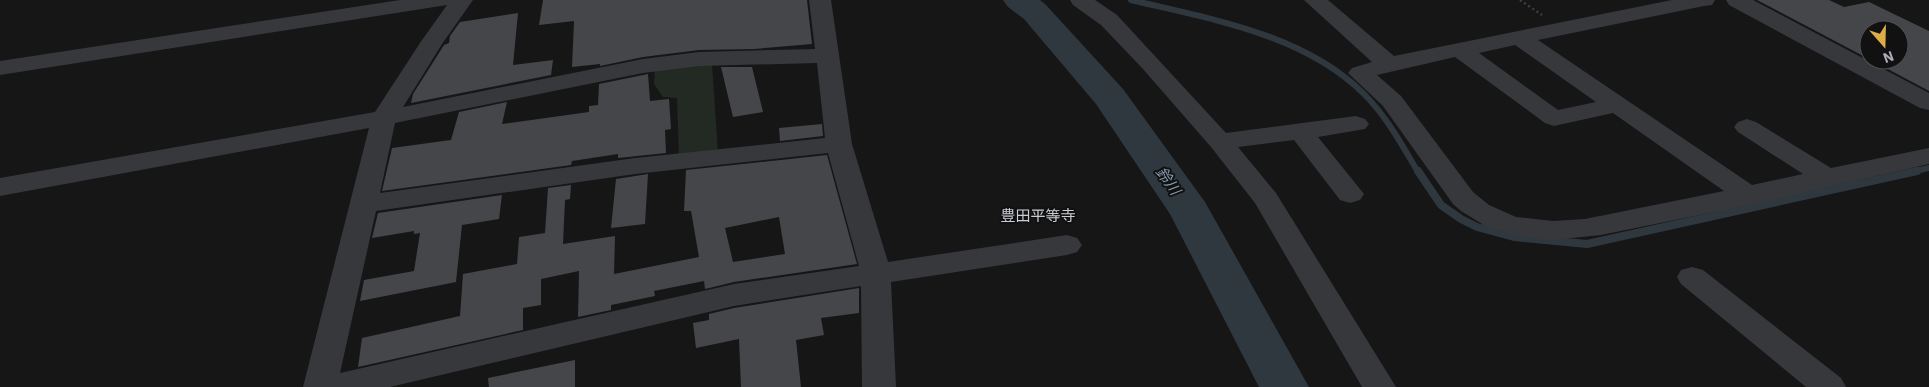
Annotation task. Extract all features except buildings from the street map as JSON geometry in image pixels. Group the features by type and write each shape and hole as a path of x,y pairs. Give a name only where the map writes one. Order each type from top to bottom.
{"street":[{"path":"0,68 397,3 442,0"},
{"path":"320,387 384,118 431,43 462,0"},
{"path":"820,0 838,144 876,272 879,387"},
{"path":"1081,0 1109,20 1151,64 1220,142 1266,199 1379,387"},
{"path":"1315,0 1389,64"},
{"path":"1704,0 1389,64 1360,73 1392,101 1474,210 1496,221 1537,230 1570,230 1750,196 1929,156"},
{"path":"1737,0 1929,103"},
{"path":"1520,38 1750,196"},
{"path":"1460,50 1554,118 1618,105"},
{"path":"0,187 384,118 643,66 698,59 826,56"},
{"path":"1220,142 1356,124"},
{"path":"1747,127 1828,178"},
{"path":"1300,131 1350,194"},
{"path":"362,204 635,166 838,144"},
{"path":"335,387 734,295 876,272 1067,246"},
{"path":"1692,277 1829,387"}],"shaded area":[{"path":"712,64 718,152 679,157 677,98 663,97 654,84 655,69"}],"waterway":[{"name":"鈴川","path":"1019,0 1035,12 1110,97 1190,212 1284,387"},
{"path":"1131,0 1224,22 1285,43 1313,57 1340,74 1364,94 1394,132 1418,172"},
{"path":"1911,172 1929,168"},
{"path":"1418,171 1441,205 1461,219 1477,227 1514,237 1587,244 1917,171"}],"district":[{"name":"豊田平等寺","path":"1038,216"}]}
